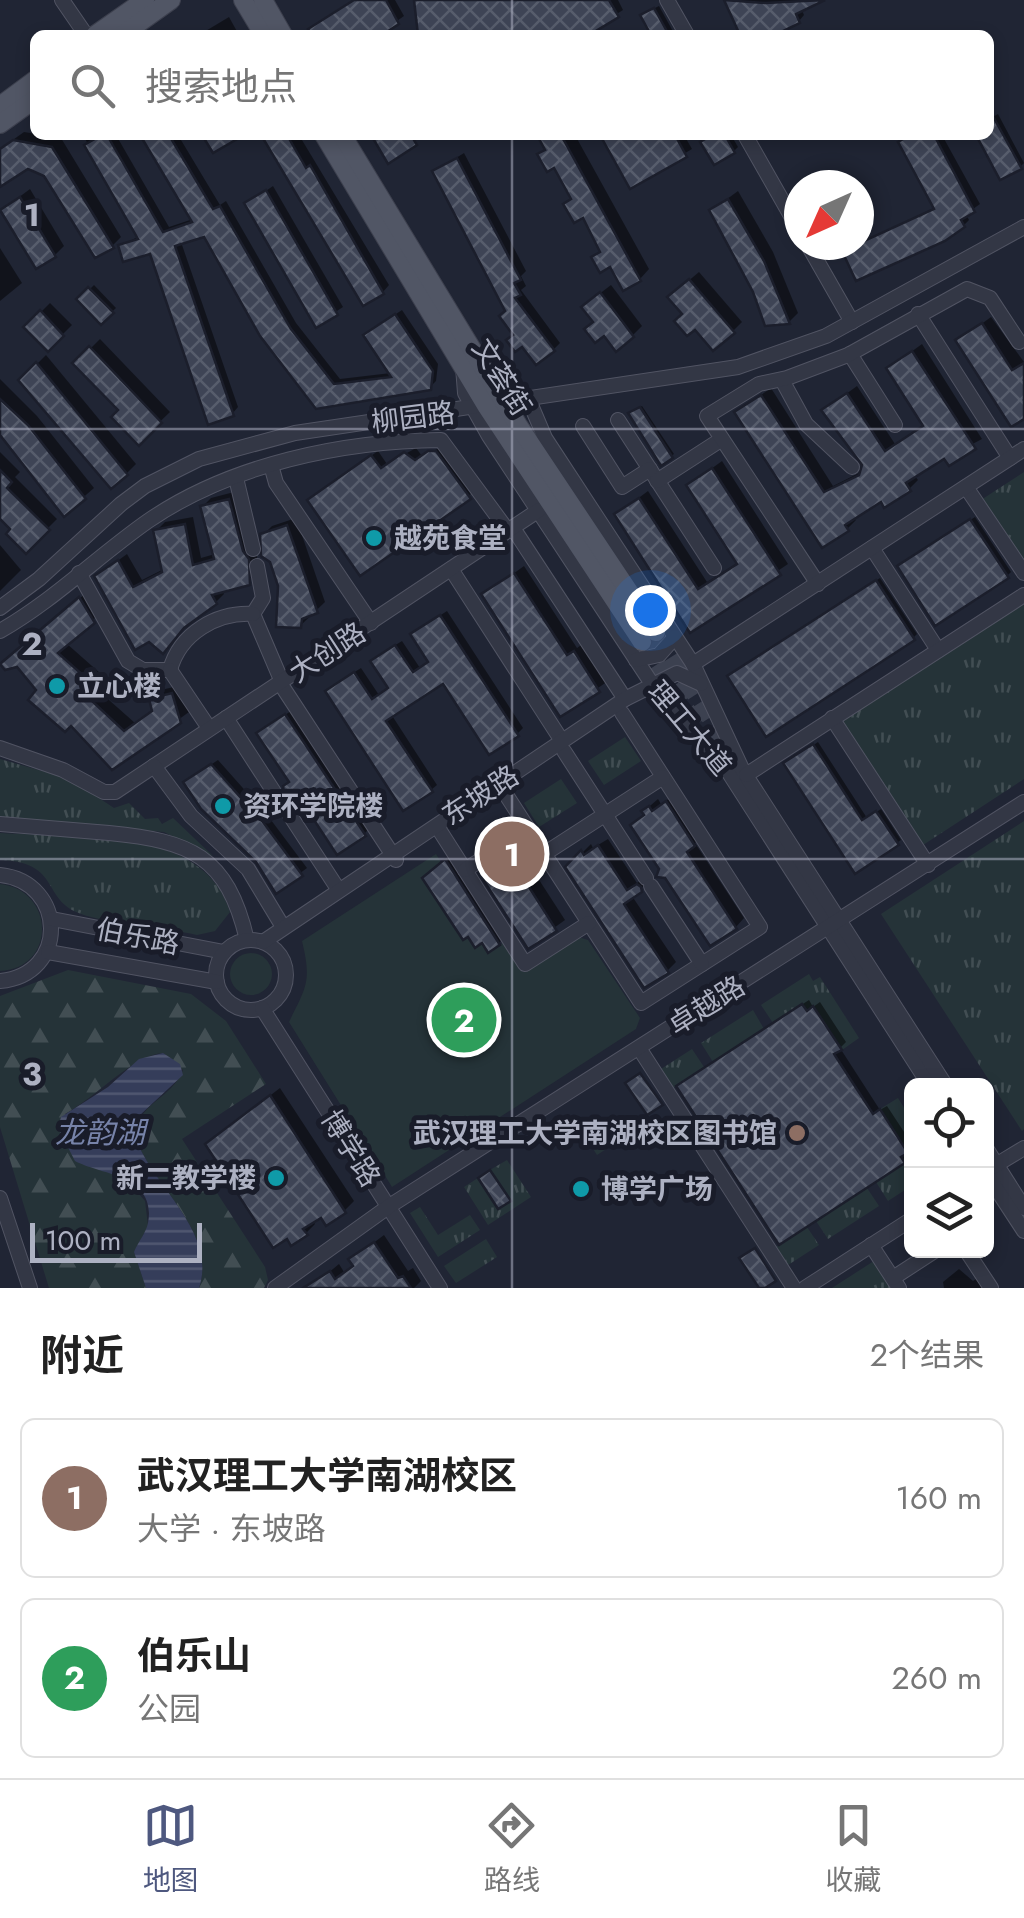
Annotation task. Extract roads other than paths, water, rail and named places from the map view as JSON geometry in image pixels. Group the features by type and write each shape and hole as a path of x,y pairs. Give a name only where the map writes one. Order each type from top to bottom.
{"main road":[{"path":"102,30 144,0"},
{"path":"129,30 171,0"},
{"path":"243,0 261,30"},
{"path":"262,0 280,30"},
{"path":"0,106 30,84"},
{"path":"0,124 30,102"},
{"name":"文荟街","path":"327,140 488,407 645,644"},
{"name":"文荟街","path":"345,140 488,407"}],"street":[{"path":"62,0 83,30"},
{"path":"668,0 685,30"},
{"path":"748,140 784,204"},
{"name":"柳园路","path":"0,608 121,504 199,459 295,433 738,367 792,350 852,322 1024,227"},
{"path":"817,260 852,322"},
{"path":"818,584 707,416 758,384 782,380 850,354 962,291 977,289 990,298 1019,342"},
{"path":"918,314 1010,458"},
{"path":"850,354 895,426"},
{"path":"782,380 806,424 852,467"},
{"name":"理工大道","path":"528,398 545,438 693,664 746,775 925,1078"},
{"name":"理工大道","path":"488,407 539,510 645,644 654,687 729,773 940,1078"},
{"path":"618,420 714,568"},
{"path":"583,426 622,487 722,439"},
{"path":"0,631 169,508 236,478 346,449 442,440 510,530 760,926 641,1003 503,790"},
{"path":"693,664 1024,449"},
{"path":"271,466 276,483 371,623"},
{"path":"236,478 253,549"},
{"path":"966,487 1024,573"},
{"name":"大创路","path":"0,748 55,767 104,792 115,792 539,510"},
{"path":"872,548 938,650"},
{"path":"253,614 262,598 257,566"},
{"path":"452,569 702,964"},
{"path":"79,573 128,661 143,670 170,670"},
{"path":"746,775 1024,595"},
{"path":"170,670 182,645 208,623 229,615 253,614"},
{"path":"253,614 281,682 394,857"},
{"path":"645,644 659,655 675,637"},
{"path":"170,670 209,728"},
{"path":"654,687 681,672 702,685"},
{"name":"东坡路","path":"267,944 654,687"},
{"path":"226,718 338,889"},
{"path":"832,718 928,865"},
{"name":"东坡路","path":"267,944 283,926 338,889 440,831 563,746"},
{"path":"154,766 191,816 248,868 283,926"},
{"path":"544,854 663,777"},
{"name":"卓越路","path":"274,1288 388,1208 1024,802"},
{"path":"0,824 152,838 184,846 210,864 226,882 239,907 247,940"},
{"path":"465,870 528,829"},
{"path":"440,831 525,964 589,923"},
{"path":"0,875 35,888 52,920 48,952 32,970 0,981"},
{"name":"伯乐路","path":"52,920 224,952"},
{"path":"247,940 267,944 281,956 286,976 279,996 262,1008 234,1005 217,982 216,969 224,952 247,940"},
{"name":"伯乐路","path":"48,952 217,982"},
{"name":"博学路","path":"262,1008 440,1288"},
{"path":"639,1048 794,1288"},
{"path":"993,1168 1024,1148"},
{"path":"994,1174 1024,1208"},
{"path":"994,1177 1024,1232"},
{"path":"0,1198 30,1288"},
{"path":"805,1288 904,1224"},
{"path":"871,1245 896,1283 926,1258"},
{"path":"971,1258 991,1288"}],"water":[{"name":"龙韵湖","path":"163,1053 180,1064 183,1075 140,1115 135,1136 199,1247 199,1288 146,1288 134,1252 148,1223 149,1207 144,1195 125,1179 75,1161 58,1128 61,1117 108,1087 139,1059"}],"tunnel":[{"path":"657,634 724,739"},
{"path":"642,642 707,742"}],"place":[{"name":"越苑食堂","path":"374,538"},
{"name":"立心楼","path":"57,686"},
{"name":"资环学院楼","path":"223,806"},
{"name":"武汉理工大学南湖校区","path":"512,854"},
{"name":"伯乐山","path":"464,1020"},
{"name":"武汉理工大学南湖校区图书馆","path":"797,1133"},
{"name":"新二教学楼","path":"276,1178"},
{"name":"博学广场","path":"581,1189"}]}
